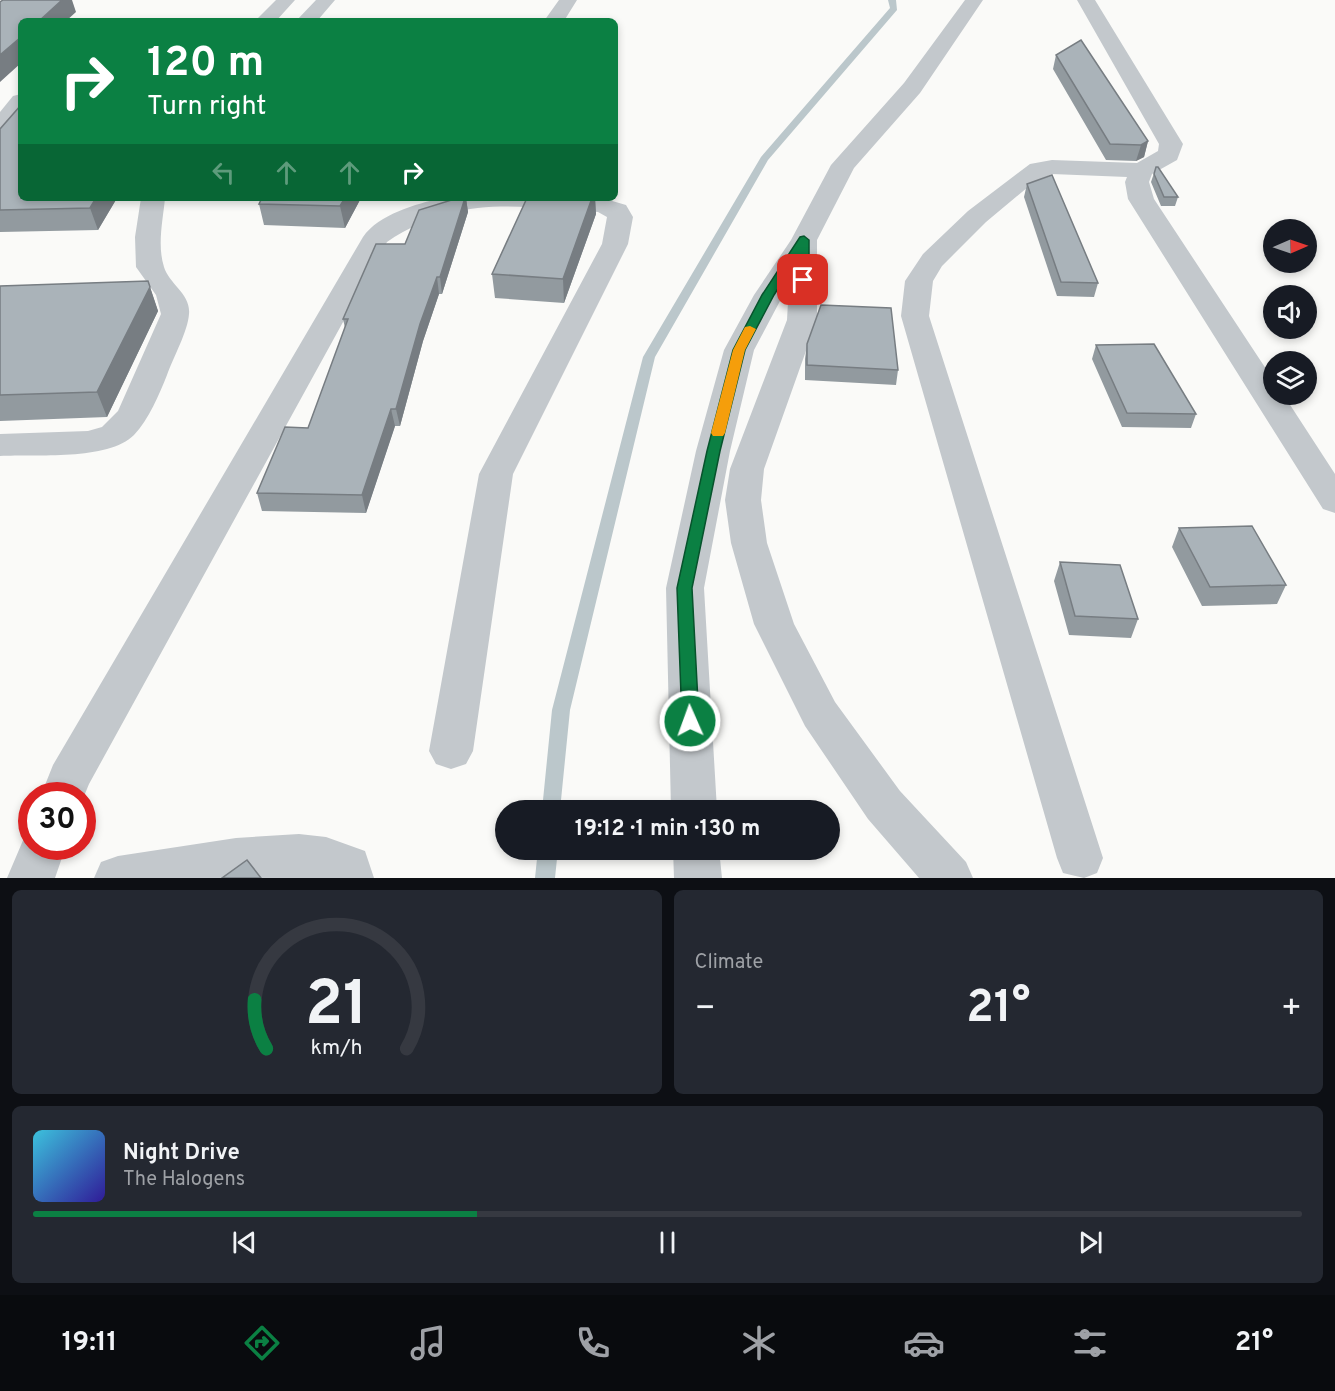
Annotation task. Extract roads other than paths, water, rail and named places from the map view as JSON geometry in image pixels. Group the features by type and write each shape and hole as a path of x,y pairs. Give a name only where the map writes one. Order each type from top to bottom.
{"street":[{"path":"268,18 286,0"},
{"path":"309,18 326,0"},
{"path":"556,18 568,0"},
{"path":"694,800 684,588 739,350 768,295 804,240 843,165 912,88 974,0"},
{"path":"1080,858 915,316 916,291 923,272 941,251 1038,169 1053,166 1141,170 1169,155 1171,144 1086,0"},
{"path":"0,126 18,105"},
{"path":"1141,170 1137,182 1142,199 1335,501"},
{"path":"0,445 92,441 115,434 133,416 175,314 173,300 165,286 152,273 148,244 153,201"},
{"path":"68,782 375,237 390,225 420,210 457,201"},
{"path":"452,751 496,474 615,244 620,218 617,210 600,205 525,201"},
{"path":"804,240 802,320 747,469 743,500 749,543 774,624 820,714 884,805 949,878"},
{"path":"118,878 284,854 334,859 348,866 350,878"},
{"path":"31,878 38,860"},
{"path":"697,860 698,878"}],"waterway":[{"path":"552,800 561,710 649,357 764,159 894,8 892,0"},
{"path":"545,878 547,860"}]}
